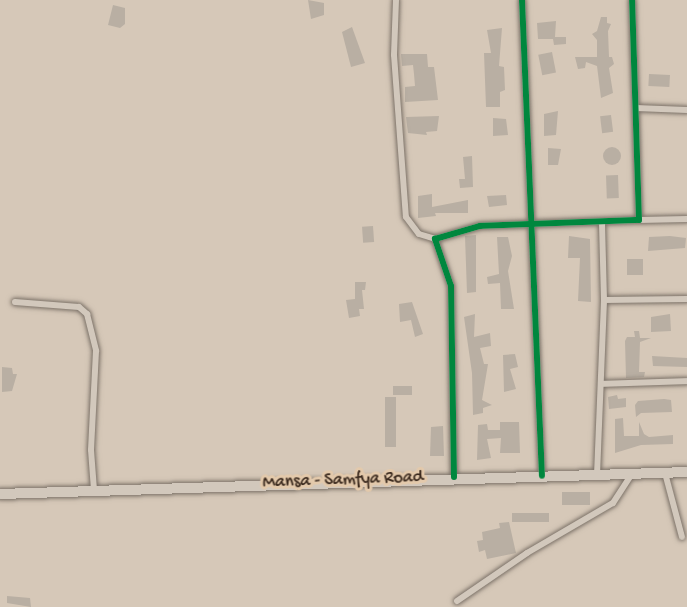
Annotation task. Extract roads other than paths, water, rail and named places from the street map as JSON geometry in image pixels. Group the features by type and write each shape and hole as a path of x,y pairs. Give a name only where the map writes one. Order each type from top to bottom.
{"main road":[{"name":"Mansa - Samfya Road","path":"0,494 454,477 687,472"}],"street":[{"path":"396,0 394,55 406,217 419,234 435,239 480,226 687,219"},
{"path":"522,0 542,476"},
{"path":"632,0 639,220"},
{"path":"636,108 687,110"},
{"path":"597,475 604,300 602,223"},
{"path":"435,239 443,254 453,308 454,477"},
{"path":"604,300 687,299"},
{"path":"15,302 79,307 87,314 96,351 91,450 94,490"},
{"path":"601,384 687,381"},
{"path":"665,473 682,537"},
{"path":"457,601 613,503 632,474"}]}
